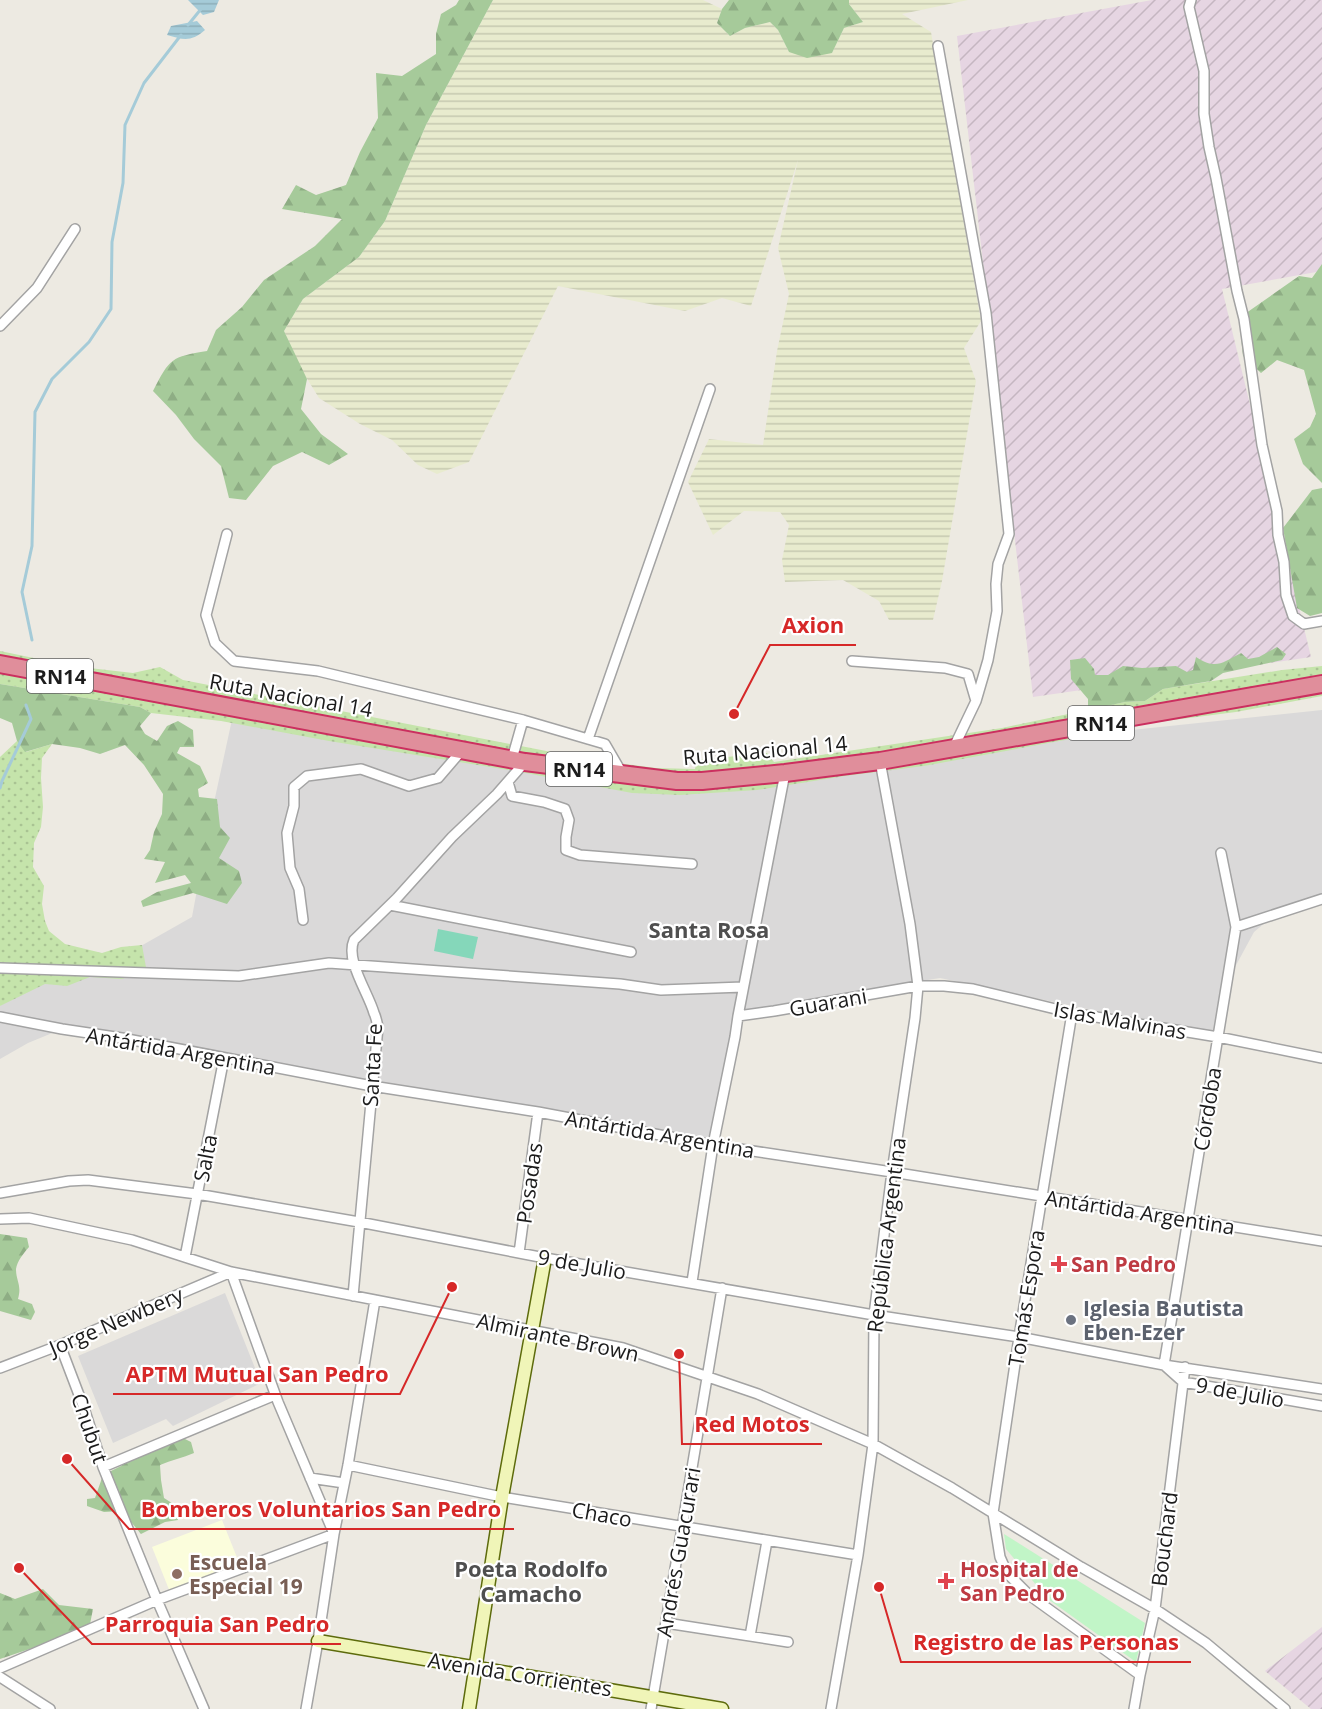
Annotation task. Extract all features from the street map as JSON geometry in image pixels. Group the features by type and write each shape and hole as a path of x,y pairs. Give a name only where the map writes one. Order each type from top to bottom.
{"highway":[{"name":"Ruta Nacional 14","path":"0,664 518,760 685,781 785,773 880,761 1322,684"}],"main road":[{"path":"469,1709 502,1497 545,1258"},
{"name":"Avenida Corrientes","path":"318,1641 475,1667 652,1702 722,1709"}],"street":[{"path":"1191,0 1190,7 1204,70 1204,114 1209,147 1244,319 1262,445 1277,511 1286,595 1293,616 1304,624 1322,621"},
{"path":"938,46 986,313 1009,534 998,564 996,611 988,660 976,701 952,749"},
{"path":"0,326 37,288 75,229"},
{"path":"588,739 710,389"},
{"path":"227,534 206,615 215,643 234,661 318,671 523,720 588,739 605,744 623,775"},
{"path":"852,661 945,668 968,674 976,701"},
{"path":"518,760 523,720"},
{"path":"303,920 299,889 290,868 287,833 294,806 294,787 307,776 361,769 410,786 438,778 463,749"},
{"name":"Santa Fe","path":"353,1296 378,1027 355,966 351,947 354,940 390,905 452,837 508,782 518,760"},
{"name":"República Argentina","path":"831,1709 858,1555 873,1444 874,1315 918,986 910,924 880,761"},
{"path":"692,1282 713,1145 785,773"},
{"path":"508,782 512,796 566,809 569,820 566,850 580,855 692,864"},
{"name":"Córdoba","path":"1164,1365 1236,927 1221,854"},
{"path":"1236,927 1322,899"},
{"path":"390,905 631,952"},
{"path":"0,968 239,976 329,963 620,984 661,990 743,987"},
{"name":"Islas Malvinas","path":"918,986 973,989 1072,1013 1218,1037 1322,1058"},
{"name":"Guarani","path":"738,1016 785,1010 918,986"},
{"name":"Tomás Espora","path":"1072,1013 993,1513 1000,1557 1006,1573 1029,1595 1140,1675"},
{"name":"Antártida Argentina","path":"0,1017 372,1086 538,1112 713,1145 1322,1240"},
{"name":"Salta","path":"184,1257 224,1058"},
{"name":"Posadas","path":"519,1253 538,1112"},
{"name":"9 de Julio","path":"0,1193 88,1180 197,1194 545,1258 874,1315 1019,1337 1164,1365 1322,1389"},
{"name":"Almirante Brown","path":"0,1219 29,1218 132,1240 231,1272 623,1348 758,1394 873,1444 1155,1609 1206,1643 1285,1709"},
{"path":"231,1272 275,1395 334,1534"},
{"name":"Jorge Newbery","path":"0,1368 231,1272"},
{"name":"Andrés Guacurari","path":"652,1702 722,1288"},
{"path":"306,1709 375,1300"},
{"name":"Chubut","path":"60,1345 104,1467 157,1600 204,1709"},
{"name":"9 de Julio","path":"1164,1365 1183,1382 1322,1406"},
{"name":"Bouchard","path":"1134,1709 1155,1609 1185,1367"},
{"path":"104,1467 275,1395"},
{"name":"Chaco","path":"348,1465 502,1497 858,1555"},
{"path":"310,1478 344,1483"},
{"path":"0,1668 157,1600 334,1534"},
{"path":"750,1636 767,1541"},
{"path":"666,1623 788,1642"},
{"path":"0,1677 50,1709"}],"shaded area":[{"path":"493,0 703,0 722,9 717,23 730,36 745,28 770,22 778,30 789,52 832,53 844,28 863,22 849,4 849,0 968,0 902,14 931,32 981,321 964,348 976,381 942,581 933,620 889,620 879,601 843,580 785,582 782,560 789,525 780,512 744,511 713,535 688,482 709,439 763,445 777,351 789,294 778,248 798,160 751,306 722,298 685,311 558,286 469,462 437,474 418,465 392,440 360,424 319,398 301,369 284,331 303,299 359,257 385,221 426,125"},
{"path":"1152,0 1322,0 1322,271 1222,289 1311,657 1033,697 957,36"},
{"name":"Santa Rosa","path":"1322,710 1322,894 1285,906 1254,932 1234,969 1214,1031 1097,1011 940,978 743,1012 718,1142 555,1115 229,1053 62,1029 28,1043 0,1059 0,1006 38,969 132,951 192,917 233,715 677,788 1027,741"},
{"path":"225,1293 261,1383 173,1426 166,1419 113,1443 78,1356"},
{"path":"222,1520 240,1565 170,1592 152,1547"},
{"path":"1322,1627 1322,1709 1311,1709 1265,1671"}],"green space":[{"path":"459,0 493,0 426,125 385,221 359,257 303,299 284,331 307,379 301,409 321,434 348,454 329,465 302,452 273,466 246,500 229,498 221,466 194,439 176,415 153,391 168,365 186,355 207,351 216,330 242,307 264,280 315,246 342,219 282,209 296,185 316,195 346,185 378,118 376,73 402,76 436,54 436,34 441,14 456,5"},
{"path":"729,0 849,0 849,4 863,22 844,28 832,53 807,58 789,52 778,30 770,22 745,28 730,36 717,23 722,9"},
{"path":"1322,264 1322,483 1303,464 1294,439 1310,427 1316,414 1304,370 1277,360 1261,373 1243,356 1239,318 1299,276 1312,278"},
{"path":"1322,488 1322,613 1310,616 1297,608 1283,528 1312,490"},
{"path":"1277,647 1286,654 1282,660 1223,673 1211,681 1163,689 1145,701 1125,702 1088,710 1088,699 1071,679 1070,660 1085,658 1094,669 1095,675 1108,675 1123,666 1142,668 1176,666 1187,672 1193,670 1196,657 1209,663 1219,664 1241,653 1248,659 1259,657"},
{"path":"0,651 72,666 133,673 160,667 183,680 587,759 656,768 695,769 697,760 767,753 774,762 1002,728 1125,702 1145,701 1163,689 1282,670 1322,666 1322,696 1236,712 1134,725 924,766 757,790 680,795 632,793 221,721 151,713 140,707 0,684"},
{"path":"0,684 140,707 151,713 140,726 145,734 157,741 167,726 178,721 193,730 194,747 180,747 177,753 200,766 208,783 198,789 199,797 217,799 220,827 230,838 219,858 239,871 242,883 227,904 193,893 143,907 141,901 157,892 191,883 185,875 155,883 165,862 144,859 150,850 154,832 162,814 163,794 144,765 125,745 100,754 52,744 25,752 17,741 12,723 0,718"},
{"path":"17,741 26,752 52,744 42,758 43,807 41,827 34,843 33,867 44,886 42,904 49,931 65,944 102,953 121,947 142,945 147,973 121,979 90,977 67,986 45,984 0,1006 0,757"},
{"path":"438,929 478,937 473,959 434,951"},
{"path":"0,1234 27,1238 29,1247 19,1260 16,1269 18,1299 32,1304 35,1312 31,1320 0,1311"},
{"path":"181,1437 191,1442 194,1453 160,1465 164,1498 175,1505 178,1520 165,1522 141,1534 122,1511 104,1512 87,1506 87,1499 95,1498 103,1475 121,1466 137,1454"},
{"path":"1004,1534 1145,1623 1136,1662 1048,1599 1006,1549"},
{"path":"43,1589 59,1605 93,1609 89,1629 0,1659 0,1593 15,1599"}],"water":[{"path":"188,0 219,0 214,12 203,15"},
{"path":"197,21 205,30 196,37 183,39 167,35 171,26"}],"waterway":[{"path":"188,25 201,9"},
{"path":"32,640 22,592 32,546 35,412 52,379 89,342 111,309 112,242 123,183 125,125 144,83 181,35"},
{"path":"0,788 31,719 26,705"}],"place":[{"name":"Axion","path":"734,714"},
{"name":"San Pedro","path":"1059,1264"},
{"name":"APTM Mutual San Pedro","path":"452,1287"},
{"name":"Iglesia Bautista Eben-Ezer","path":"1071,1320"},
{"name":"Red Motos","path":"679,1354"},
{"name":"Bomberos Voluntarios San Pedro","path":"67,1459"},
{"name":"Parroquia San Pedro","path":"19,1568"},
{"name":"Escuela Especial 19","path":"177,1574"},
{"name":"Hospital de San Pedro","path":"946,1581"},
{"name":"Registro de las Personas","path":"879,1587"}],"district":[{"name":"Santa Rosa","path":"709,929"},
{"name":"Poeta Rodolfo Camacho","path":"531,1580"}]}
